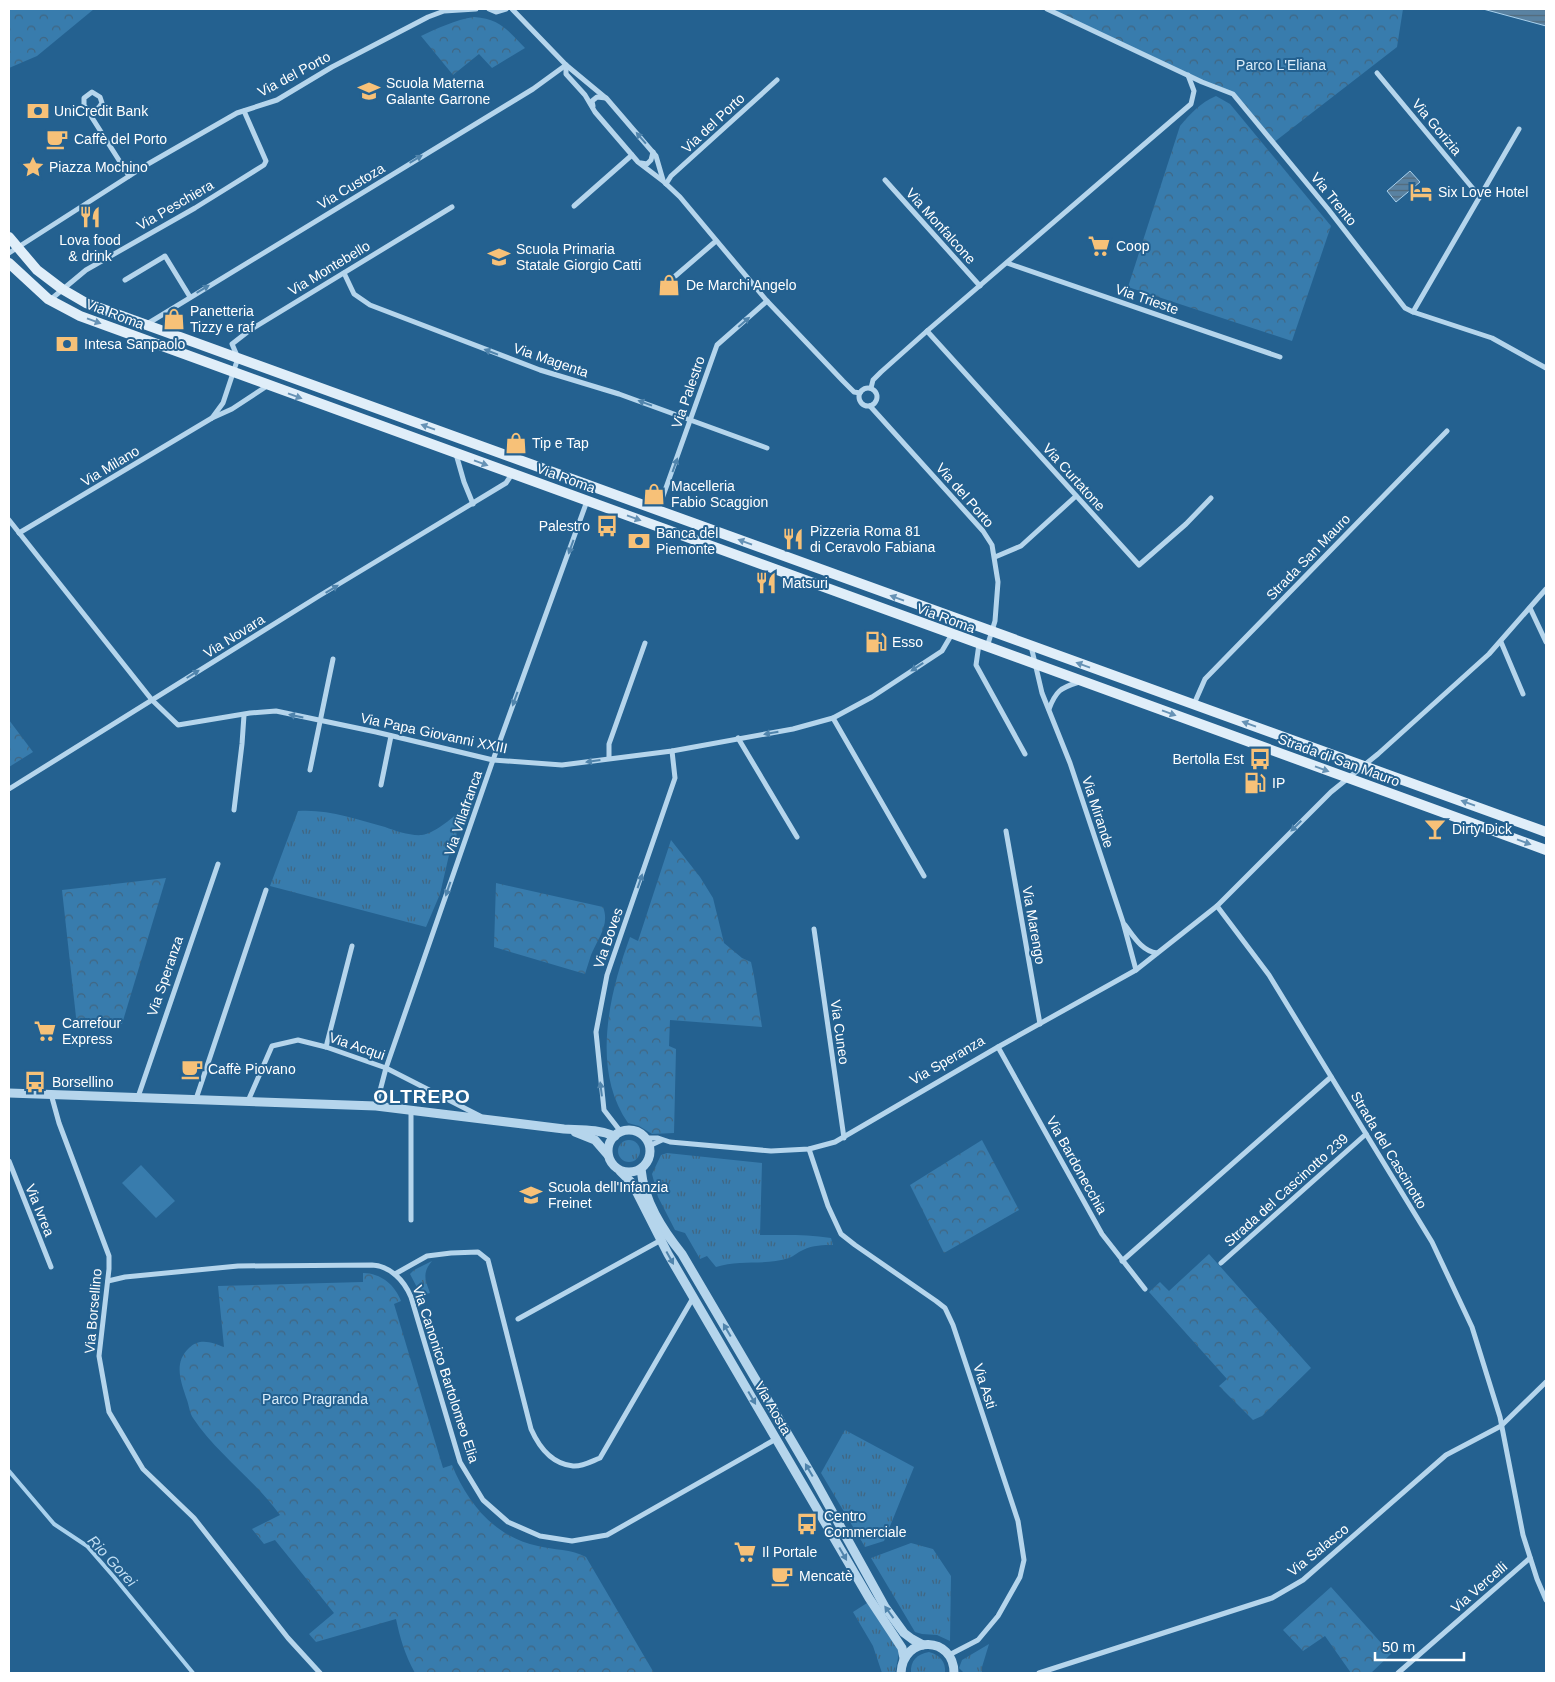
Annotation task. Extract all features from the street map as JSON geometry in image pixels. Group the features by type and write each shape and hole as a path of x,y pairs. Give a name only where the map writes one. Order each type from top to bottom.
{"main road":[{"path":"9,237 18,247"},
{"name":"Via Roma","path":"18,247 37,270 62,289 86,303 1129,682"},
{"name":"Via Roma","path":"10,264 50,300 80,316 267,386 1123,697"},
{"name":"Strada di San Mauro","path":"1129,682 1546,832"},
{"name":"Strada di San Mauro","path":"1123,697 1546,850"}],"street":[{"name":"Via del Porto","path":"9,254 129,176 237,113 277,100 332,67 428,17 444,11 476,9"},
{"path":"489,9 496,12 506,9"},
{"path":"512,9 566,65 607,98 656,156 665,182"},
{"name":"Via Trento","path":"1047,9 1233,94 1328,209 1405,308 1414,312"},
{"path":"566,65 566,74 585,94 593,108 638,162 665,182 768,301 842,381 854,392 860,393"},
{"name":"Via Custoza","path":"146,324 533,89 566,65"},
{"name":"Via Gorizia","path":"1377,73 1480,197"},
{"path":"871,388 874,380 927,331 1191,104 1194,91 1188,75"},
{"name":"Via del Porto","path":"665,182 777,80"},
{"path":"593,108 592,100 596,97 607,98"},
{"path":"88,110 129,176"},
{"name":"Via Peschiera","path":"50,300 86,270 264,166 266,161 244,111"},
{"path":"1519,129 1414,312 1492,338 1546,368"},
{"path":"638,162 647,164 651,160 653,152"},
{"path":"574,206 632,155"},
{"name":"Via Monfalcone","path":"885,180 980,286"},
{"name":"Via Montebello","path":"238,358 232,344 250,330 452,207"},
{"path":"673,278 716,241"},
{"path":"126,280 165,256 190,298"},
{"name":"Via Trieste","path":"1007,263 1280,356"},
{"name":"Via Magenta","path":"344,273 354,294 370,305 540,370 618,394 767,448"},
{"name":"Via Palestro","path":"658,510 717,345 768,301"},
{"name":"Via Curtatone","path":"927,331 1139,565 1186,524 1211,498"},
{"name":"Via Milano","path":"212,418 223,402 230,386 238,358"},
{"name":"Via Milano","path":"19,533 212,418 232,409 267,386"},
{"path":"871,388 877,397 874,404 867,406 861,403 859,397 864,389 871,388"},
{"name":"Via del Porto","path":"870,406 983,531 992,545 998,582 997,600 992,632 983,646 976,665 1025,754"},
{"name":"Strada San Mauro","path":"1194,704 1205,679 1214,669 1446,431"},
{"path":"456,454 473,504"},
{"name":"Via Novara","path":"9,789 473,504 506,483 512,474"},
{"path":"994,557 1021,546 1076,496"},
{"name":"Via Villafranca","path":"376,1106 386,1068 493,760 587,501"},
{"name":"Via Papa Giovanni XXIII","path":"9,520 152,700 178,726 244,714 276,711 493,760 562,765 672,751 792,729 833,718 872,697 942,651 952,634"},
{"name":"Via Speranza","path":"647,1142 658,1138 662,1140 772,1151 821,1147 844,1138 998,1046 1136,970 1217,906 1330,792 1364,765 1489,654 1546,589"},
{"path":"1530,608 1546,642"},
{"path":"1501,642 1522,694"},
{"path":"609,758 609,744 645,643"},
{"name":"Via Mirande","path":"1031,646 1042,693 1070,762 1123,922 1136,970"},
{"path":"310,770 334,659"},
{"path":"1048,710 1055,694 1062,688 1082,682"},
{"path":"234,810 244,714"},
{"path":"833,718 924,876"},
{"path":"381,785 391,736"},
{"path":"738,738 797,837"},
{"name":"Via Boves","path":"618,1134 604,1110 596,1032 607,975 675,778 672,751"},
{"name":"Via Marengo","path":"1006,831 1040,1024"},
{"name":"Via Speranza","path":"138,1097 218,864"},
{"path":"196,1099 266,890"},
{"name":"Strada del Cascinotto","path":"1217,906 1269,975 1432,1242 1468,1318 1497,1408 1523,1535 1546,1600"},
{"name":"Via Mirande","path":"1123,922 1148,952 1157,953"},
{"name":"Via Cuneo","path":"814,929 844,1138"},
{"path":"326,1047 352,946"},
{"name":"Via Acqui","path":"248,1101 272,1046 298,1040 326,1047 386,1068 485,1119"},
{"name":"Via Bardonecchia","path":"998,1046 1102,1234 1145,1289"},
{"path":"1122,1261 1331,1078"},
{"path":"9,1093 376,1106 568,1129 590,1129 618,1134 634,1131 647,1142 649,1158 641,1169 631,1172 620,1171 610,1161 608,1148 618,1134"},
{"name":"Via Borsellino","path":"51,1094 59,1123 109,1256 99,1356 109,1412 143,1469 194,1518 288,1638 320,1673"},
{"path":"411,1110 411,1220"},
{"path":"568,1129 595,1140 608,1155"},
{"name":"Strada del Cascinotto 239","path":"1221,1264 1366,1134"},
{"path":"647,1142 662,1140"},
{"name":"Via Asti","path":"809,1149 828,1206 841,1234 944,1308 953,1325 1018,1520 1024,1560 1020,1577 998,1616 978,1640 949,1655"},
{"name":"Via Ivrea","path":"9,1162 51,1267"},
{"name":"Via Aosta","path":"641,1169 644,1188 664,1238 693,1298 876,1610 902,1648 904,1658"},
{"name":"Via Aosta","path":"620,1171 632,1183 664,1238 682,1254 885,1607 904,1633 912,1640 939,1647 949,1655"},
{"path":"518,1319 664,1238"},
{"path":"395,1274 427,1256 478,1252 488,1260 531,1430 538,1446 555,1460 574,1466 600,1458 693,1298"},
{"name":"Via Canonico Bartolomeo Elia","path":"108,1281 125,1277 238,1266 378,1265 395,1274 406,1286 411,1297 460,1462 483,1500 508,1522 540,1536 572,1541 607,1534 776,1439"},
{"path":"1501,1426 1546,1382"},
{"name":"Via Salasco","path":"1039,1673 1272,1598 1303,1580 1446,1455 1501,1426"},
{"path":"822,1518 832,1512"},
{"name":"Via Vercelli","path":"1398,1673 1530,1558"},
{"path":"901,1673 904,1658 909,1651 923,1644"},
{"path":"949,1655 954,1673"}],"green space":[{"path":"9,9 94,9 37,56 9,68"},
{"name":"Parco L'Eliana","path":"1048,9 1403,9 1397,47 1273,143 1233,94"},
{"path":"474,17 491,20 503,26 525,48 492,68 479,54 453,75 421,36 453,22"},
{"path":"1216,96 1230,104 1331,226 1292,341 1128,287 1180,126 1196,109"},
{"path":"9,720 33,752 9,767"},
{"path":"464,808 467,809 460,815 456,846 449,855 440,894 426,927 270,886 298,811 342,815 403,833 422,835 444,824"},
{"path":"671,840 700,877 713,898 724,943 742,958 751,962 762,1027 670,1020 669,1046 676,1049 674,1133 652,1134 639,1126 628,1123 617,1102 610,1080 607,1032 610,1007 622,959 630,937 638,941"},
{"path":"166,878 122,1024 77,1026 62,890"},
{"path":"496,883 603,907 605,914 604,926 585,974 494,947"},
{"path":"629,1140 639,1147 640,1151 633,1161 629,1162 619,1155 618,1151 625,1141"},
{"path":"982,1140 1019,1210 944,1253 910,1185"},
{"path":"667,1153 762,1163 760,1235 796,1235 831,1238 833,1245 810,1247 789,1258 771,1262 734,1263 716,1267 707,1256 700,1259 685,1233 675,1230 658,1197 652,1174 661,1155"},
{"path":"141,1165 175,1201 156,1218 122,1183"},
{"path":"1209,1254 1311,1368 1262,1416 1253,1420 1219,1386 1227,1379 1149,1292 1160,1282 1169,1291"},
{"path":"432,1261 425,1276 430,1293 421,1295 410,1274"},
{"name":"Parco Pragranda","path":"363,1273 376,1275 387,1281 401,1301 394,1304 443,1468 452,1465 466,1493 485,1517 496,1527 523,1542 569,1551 586,1557 654,1673 415,1673 403,1646 396,1619 316,1642 309,1634 334,1613 275,1540 264,1544 252,1529 280,1515 259,1490 213,1443 193,1418 181,1380 180,1366 184,1354 193,1345 207,1342 224,1347 218,1286 363,1282"},
{"path":"845,1430 914,1467 884,1541 865,1547 821,1473"},
{"path":"911,1543 933,1549 951,1576 950,1641 937,1635 915,1632 871,1558"},
{"path":"1331,1587 1391,1654 1371,1673 1351,1673 1325,1636 1303,1651 1283,1630"},
{"path":"867,1603 897,1647 899,1653 895,1673 882,1673 873,1646 853,1612"},
{"path":"989,1644 982,1673 963,1672 959,1668 962,1660"},
{"path":"929,1652 941,1660 945,1673 911,1673 915,1659 921,1654"}],"shaded area":[{"path":"1483,9 1546,9 1546,26"},
{"path":"1410,171 1420,182 1396,202 1387,191"}],"waterway":[{"name":"Rio Gorei","path":"9,1471 54,1524 87,1546 193,1673"}],"place":[{"name":"Scuola Materna Galante Garrone","path":"369,91"},
{"name":"UniCredit Bank","path":"38,111"},
{"name":"Caffè del Porto","path":"57,139"},
{"name":"Piazza Mochino","path":"33,167"},
{"name":"Six Love Hotel","path":"1421,192"},
{"name":"Lova food & drink","path":"90,217"},
{"name":"Coop","path":"1099,246"},
{"name":"Scuola Primaria Statale Giorgio Catti","path":"499,257"},
{"name":"De Marchi Angelo","path":"669,285"},
{"name":"Panetteria Tizzy e raf","path":"174,319"},
{"name":"Intesa Sanpaolo","path":"67,344"},
{"name":"Tip e Tap","path":"516,443"},
{"name":"Macelleria Fabio Scaggion","path":"654,494"},
{"name":"Palestro","path":"607,526"},
{"name":"Pizzeria Roma 81 di Ceravolo Fabiana","path":"793,539"},
{"name":"Banca del Piemonte","path":"639,541"},
{"name":"Matsuri","path":"766,583"},
{"name":"Esso","path":"876,642"},
{"name":"Bertolla Est","path":"1260,759"},
{"name":"IP","path":"1255,783"},
{"name":"Dirty Dick","path":"1435,829"},
{"name":"Carrefour Express","path":"45,1031"},
{"name":"Caffè Piovano","path":"192,1069"},
{"name":"Borsellino","path":"35,1082"},
{"name":"Scuola dell'Infanzia Freinet","path":"531,1195"},
{"name":"Centro Commerciale","path":"807,1524"},
{"name":"Il Portale","path":"745,1552"},
{"name":"Mencatè","path":"782,1576"}],"district":[{"name":"OLTREPO","path":"422,1096"}]}
